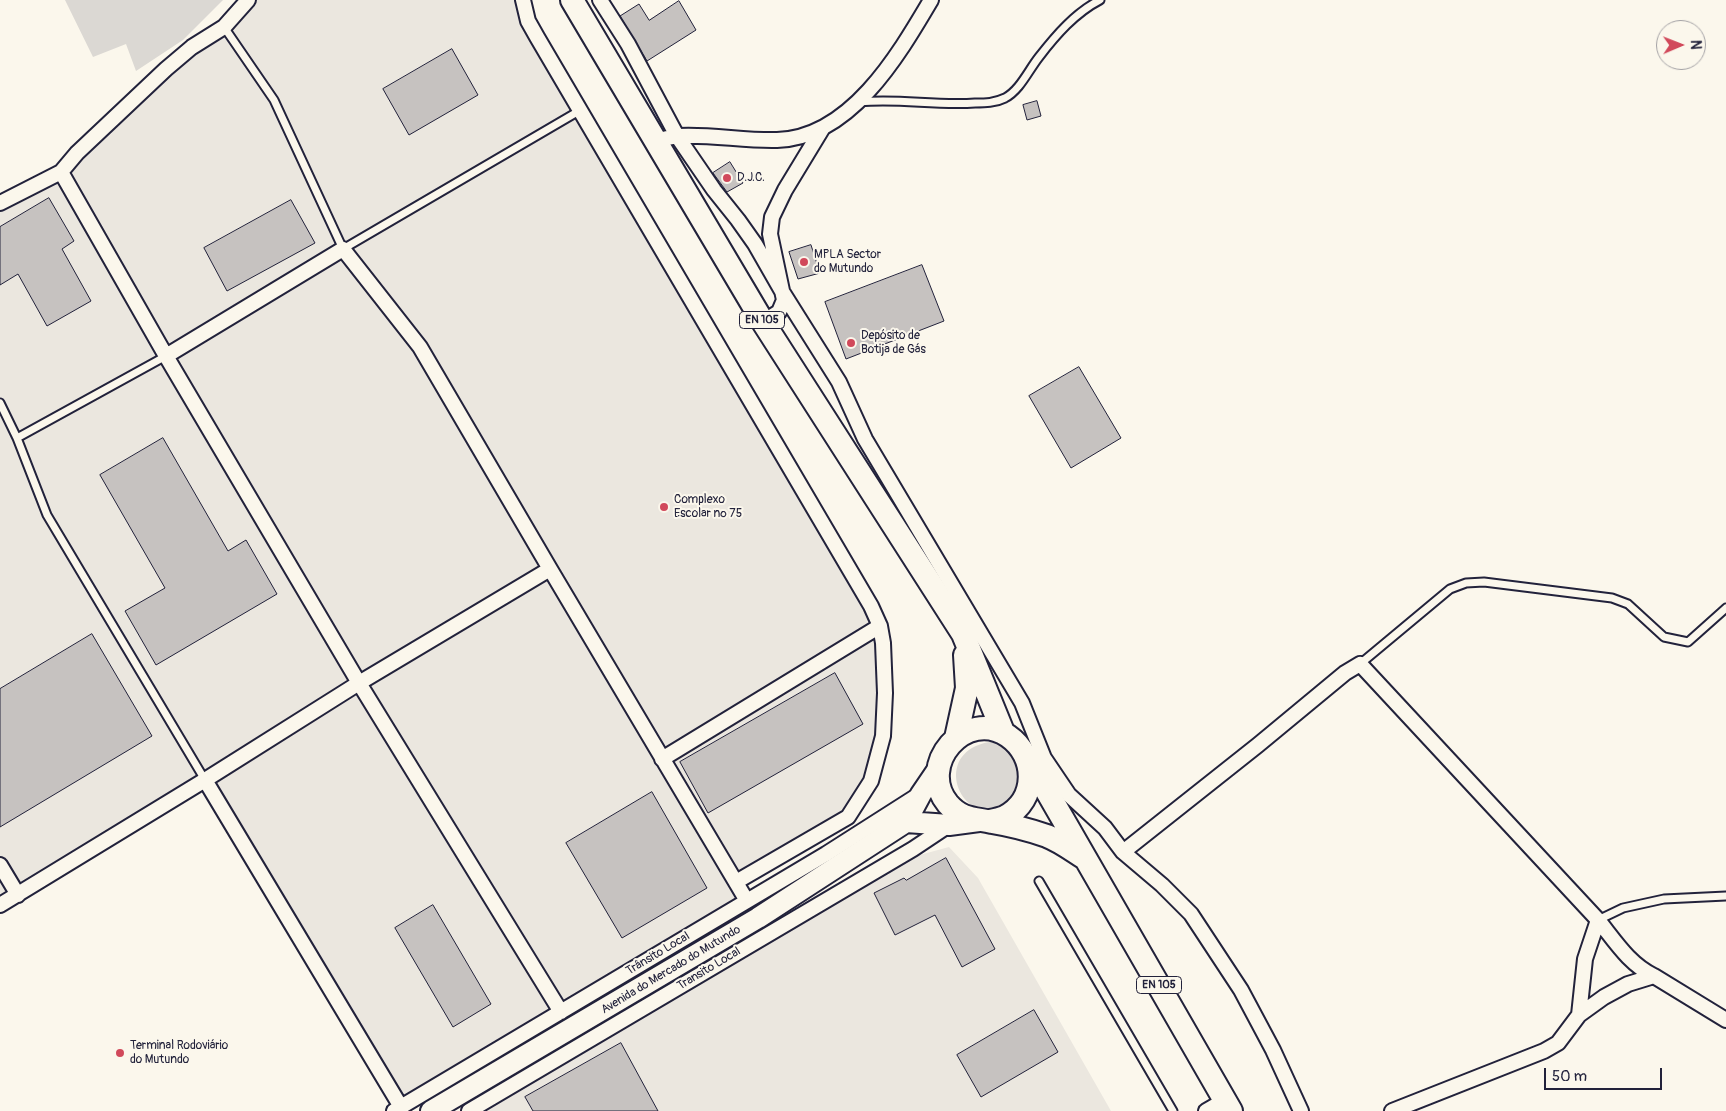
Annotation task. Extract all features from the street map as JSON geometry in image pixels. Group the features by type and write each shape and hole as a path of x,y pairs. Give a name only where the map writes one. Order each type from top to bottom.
{"main road":[{"name":"EN 105","path":"572,0 763,322 963,634 1003,732"},
{"path":"956,738 967,688 963,634"},
{"path":"906,822 949,825 984,821 1004,817 1016,809 1025,798 1030,784 1030,770 1026,755 1017,742 1003,732 987,728 970,730 956,738 946,748 938,769 939,788 948,804 961,816 984,821 1048,836 1086,859"},
{"name":"EN 105","path":"1026,755 1086,859 1221,1107"},
{"name":"Avenida do Mercado do Mutundo","path":"431,1111 758,918 906,822 921,794 938,769"}],"street":[{"path":"0,203 62,172 77,153 166,69 192,47 224,27 248,0"},
{"path":"523,0 528,21 579,111 880,626 883,643 885,693 883,736 871,781 848,817 736,882"},
{"path":"600,0 628,44 678,136 714,190 755,244 783,293 839,382 865,439 1022,703 1044,758 1069,795 1105,828 1123,852 1162,885 1191,914 1241,990 1301,1111"},
{"path":"656,141 678,136 777,140 798,138 822,129 859,102 905,45 931,0"},
{"path":"763,322 779,312 784,300 770,234 772,217 784,190 822,129"},
{"path":"62,172 166,356 359,682 561,1012"},
{"path":"166,356 343,249 420,347 747,901"},
{"path":"0,905 205,780 359,682 550,569"},
{"path":"662,759 880,626"},
{"path":"1123,852 1258,746 1345,673 1360,664 1598,920 1629,959 1642,970 1726,1020"},
{"path":"205,780 397,1109"},
{"name":"Trânsito Local","path":"397,1109 826,854 921,794"},
{"name":"Transito Local","path":"469,1111 913,849 949,825"},
{"path":"0,865 18,895"},
{"path":"1578,1015 1585,959 1598,920"},
{"path":"1392,1111 1544,1051 1558,1042 1578,1015 1612,992 1628,984 1654,976"}],"lane":[{"path":"859,102 878,100 962,104 992,102 1005,98 1016,90 1039,57 1075,15 1100,0"},
{"path":"224,27 274,100 343,249 579,111"},
{"path":"16,438 166,356"},
{"path":"0,403 47,515 205,780"},
{"path":"1360,664 1450,589 1466,583 1484,582 1612,598 1628,604 1664,637 1688,642 1726,608"},
{"path":"1039,881 1173,1111"},
{"path":"1598,920 1623,908 1664,899 1726,896"}],"shaded area":[{"path":"65,0 223,0 183,40 136,71 126,44 93,57"},
{"path":"248,0 523,0 879,626 883,736 848,817 736,882 747,901 401,1107 205,781 0,905 0,203 61,172"},
{"path":"989,742 1002,745 1010,750 1023,769 1014,799 997,809 984,810 972,806 963,796 957,784 956,771 961,759 971,749"},
{"path":"949,847 978,878 1111,1111 470,1111 916,856"}],"building":[{"path":"679,1 696,30 647,61 620,16 639,4 649,20"},
{"path":"452,49 478,95 409,135 383,89"},
{"path":"1037,101 1041,116 1027,120 1023,105"},
{"name":"D.J.C.","path":"730,162 743,183 727,192 713,173"},
{"path":"49,198 74,241 62,249 91,301 47,326 18,274 0,285 0,227"},
{"path":"291,200 315,243 227,291 204,248"},
{"name":"MPLA Sector do Mutundo","path":"811,245 820,273 798,279 789,252"},
{"path":"922,265 944,321 846,359 825,302"},
{"path":"1079,367 1121,438 1071,468 1029,396"},
{"path":"163,438 228,551 246,540 277,594 156,665 125,611 165,588 100,475"},
{"path":"92,634 152,736 0,827 0,689"},
{"path":"835,673 863,724 708,813 680,762"},
{"path":"652,792 707,888 622,938 566,843"},
{"path":"946,858 995,949 962,967 935,915 895,935 874,893 904,878 906,880"},
{"path":"433,905 491,1004 453,1027 395,928"},
{"path":"1034,1010 1058,1052 981,1097 957,1055"},
{"path":"621,1043 658,1111 533,1111 525,1097"}],"place":[{"name":"D.J.C.","path":"727,178"},
{"name":"MPLA Sector do Mutundo","path":"804,262"},
{"name":"Depósito de Botija de Gás","path":"851,343"},
{"name":"Complexo Escolar nº 75","path":"664,507"},
{"name":"Terminal Rodoviário do Mutundo","path":"120,1053"}]}
